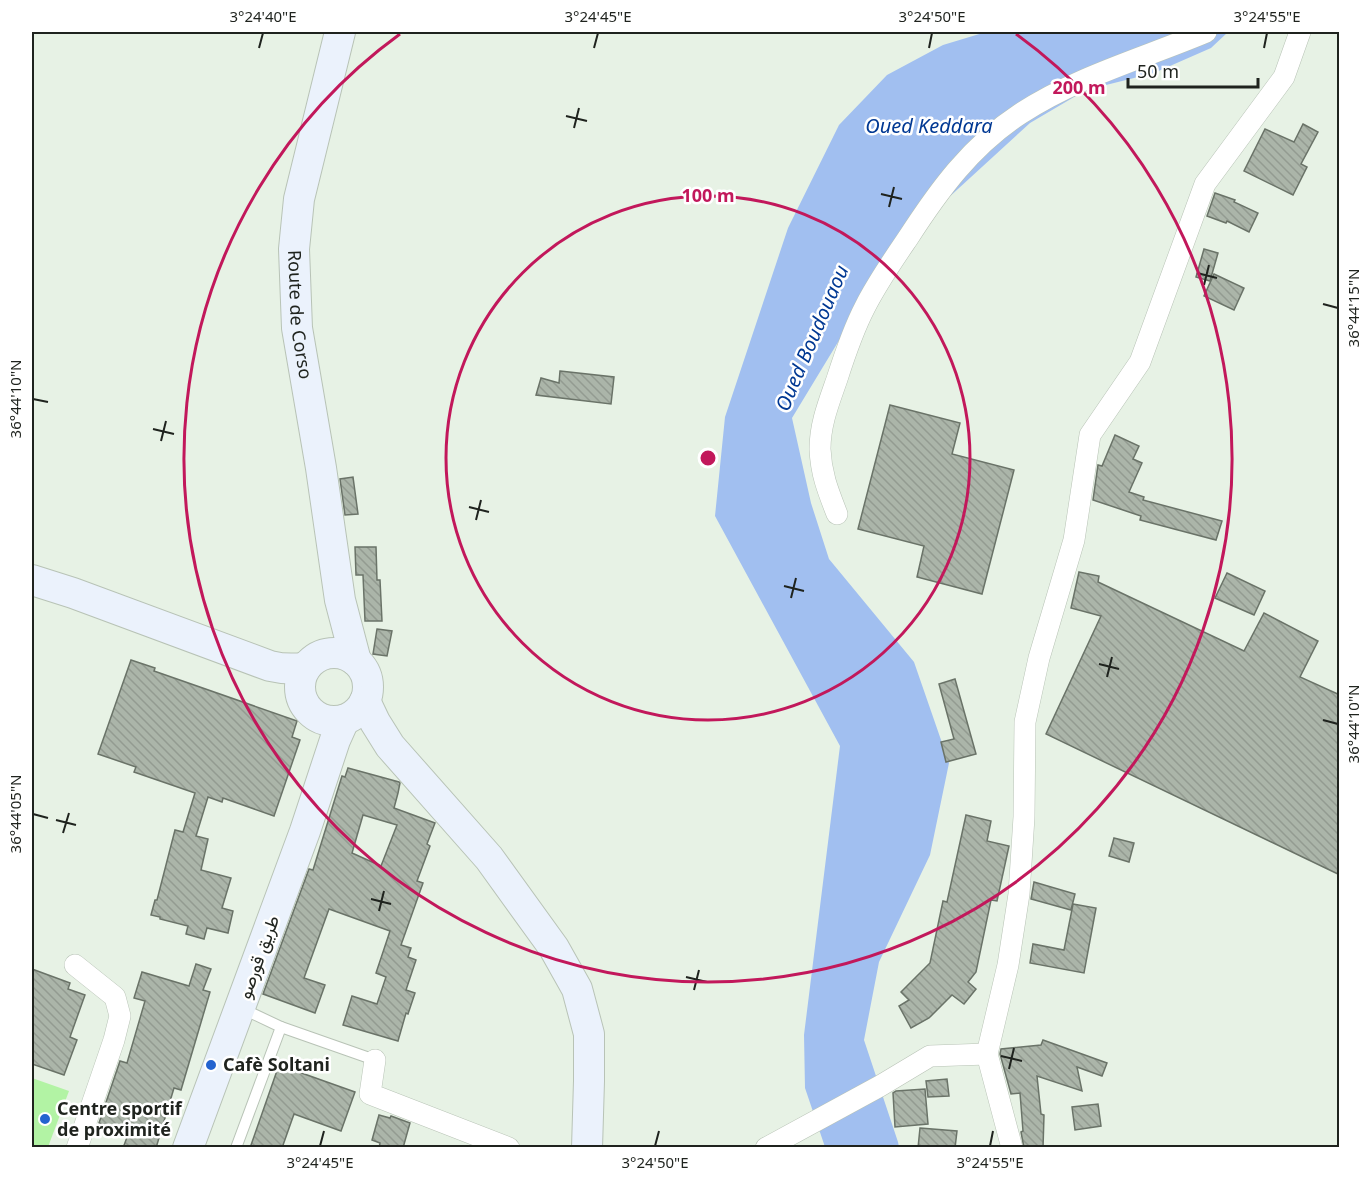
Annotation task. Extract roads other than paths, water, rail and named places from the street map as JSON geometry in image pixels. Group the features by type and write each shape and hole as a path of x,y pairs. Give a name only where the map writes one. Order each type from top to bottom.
{"main road":[{"name":"Route de Corso","path":"340,32 299,199 294,249 297,328 321,468 340,600 356,661"},
{"path":"32,580 282,669 310,672 335,653 346,656 356,661 363,670 368,691 344,714 314,715 307,707 310,672"},
{"name":"Route de Corso","path":"310,672 333,638 340,600"},
{"path":"344,714 370,744 414,772 489,858 555,948 577,989 589,1034 587,1148"},
{"name":"طريق قورصو","path":"188,1148 305,831 326,765 325,741 344,714"}],"street":[{"path":"837,514 824,480 821,464 820,448 824,416 847,349 874,289 951,175 994,133 1044,99 1206,32"},
{"path":"1012,1148 987,1054 1008,965 1019,894 1024,817 1025,722 1039,658 1074,540 1090,435 1140,362 1205,184 1284,77 1300,32"},
{"path":"75,965 115,997 120,1016 77,1148"},
{"path":"766,1148 930,1056 987,1054"},
{"path":"375,1060 370,1094 509,1148"}],"lane":[{"path":"240,1008 280,1027 375,1060"},
{"path":"236,1148 280,1027"}],"water":[{"name":"Oued Keddara","path":"986,32 1228,32 1211,48 1154,73 1086,90 1030,123 935,210 872,286 792,418 811,503 829,559 914,662 949,763 930,855 879,962 864,1040 899,1147 825,1147 805,1088 804,1035 840,746 715,516 725,417 788,228 839,125 887,75 943,45"}],"place":[{"name":"Cafè Soltani","path":"211,1065"},
{"name":"Centre sportif de proximité","path":"45,1119"}],"water label":[{"name":"Oued Boudouaou","path":"812,338"}]}
